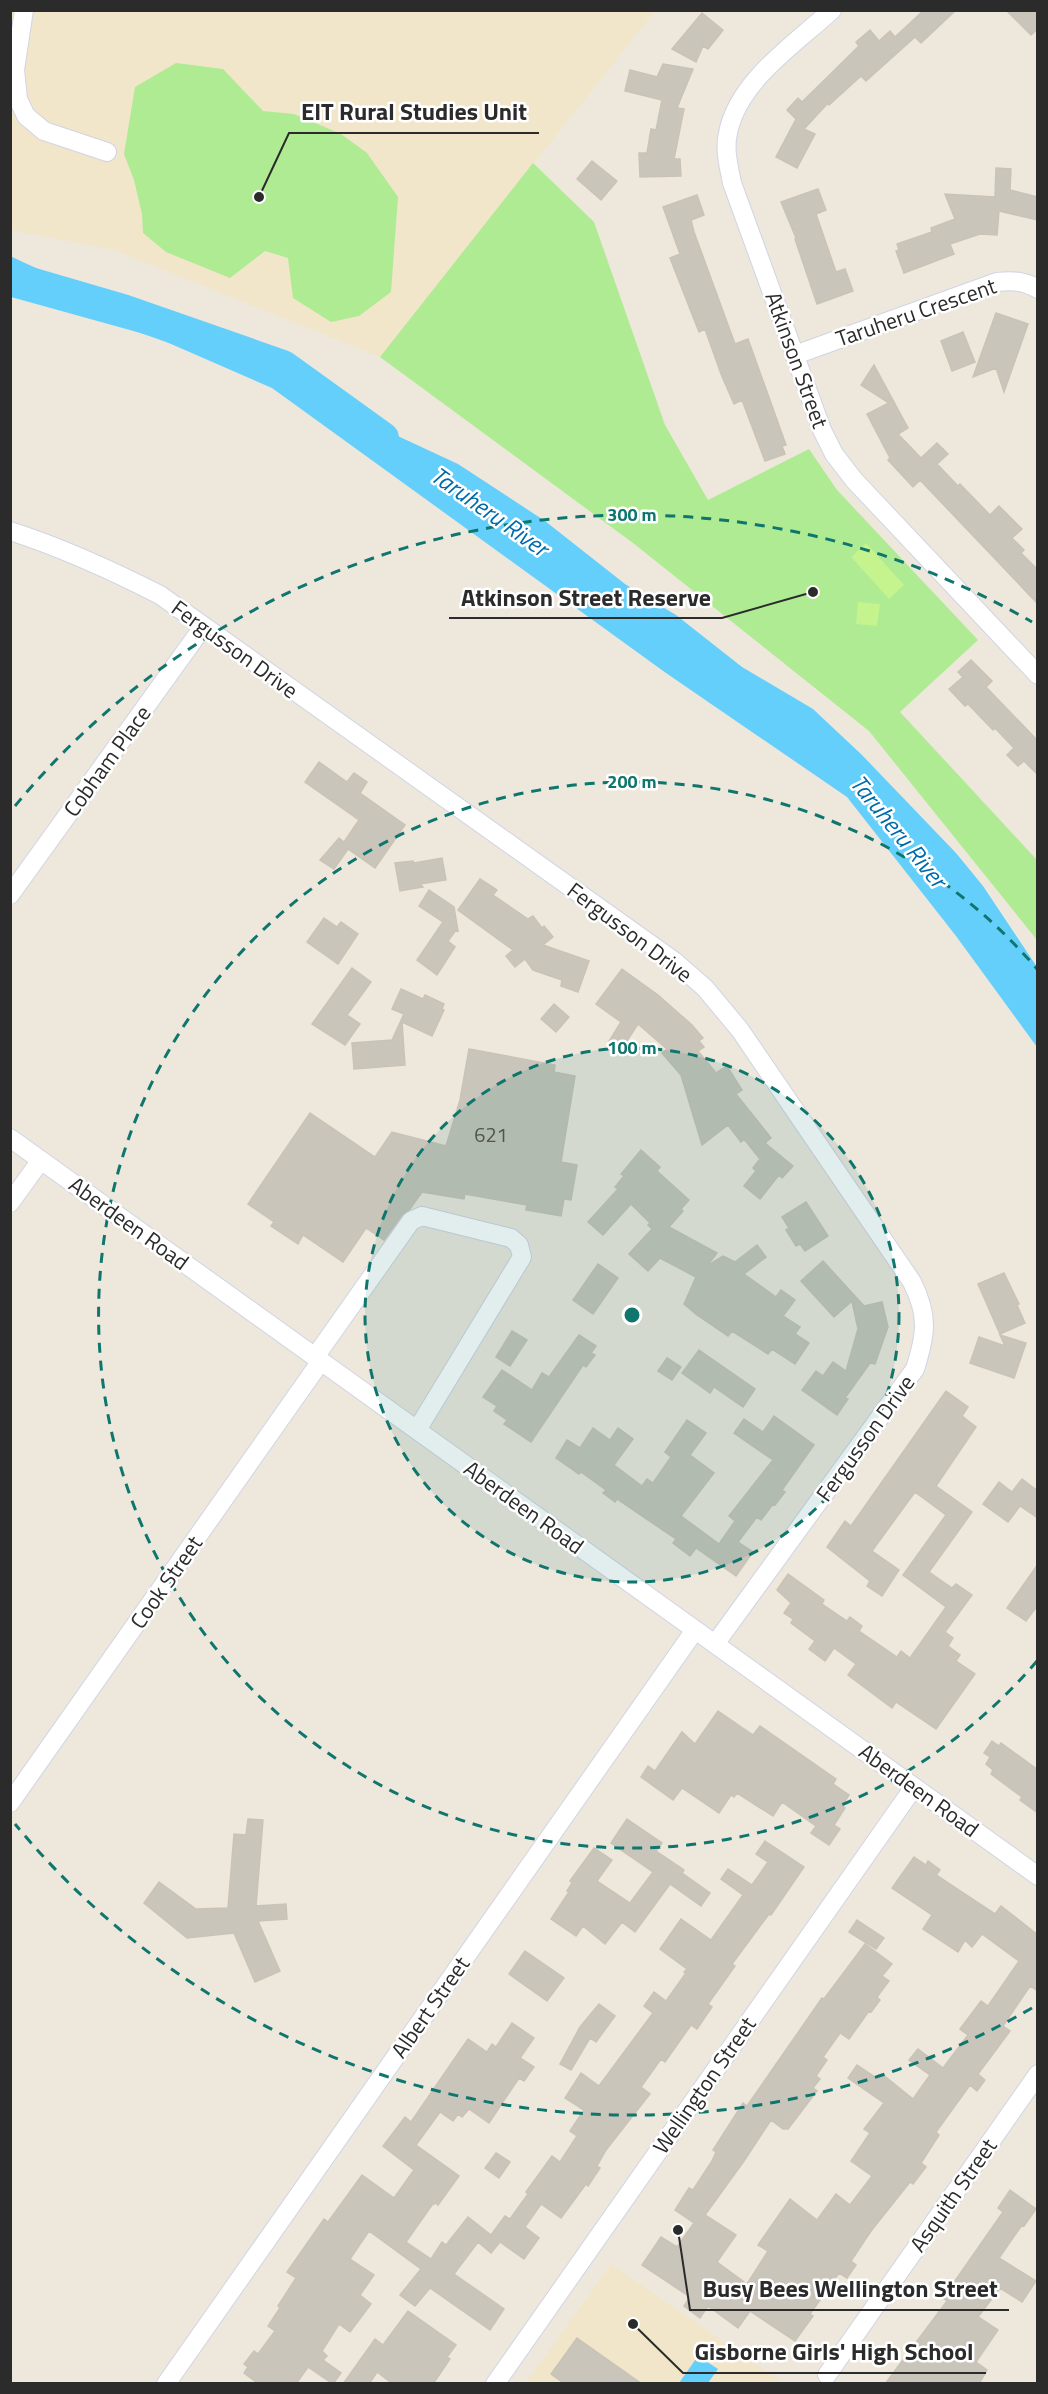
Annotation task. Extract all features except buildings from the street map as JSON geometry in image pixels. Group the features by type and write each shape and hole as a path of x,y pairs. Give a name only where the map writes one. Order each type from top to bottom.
{"street":[{"path":"24,10 18,37 15,70 18,99 26,116 44,130 107,153"},
{"name":"Atkinson Street","path":"832,10 759,76 735,109 727,134 726,156 732,183 822,430 834,454 854,480 1038,675"},
{"name":"Taruheru Crescent","path":"795,355 997,282 1012,280 1029,284 1038,290"},
{"name":"Fergusson Drive","path":"10,531 57,546 108,568 160,595 674,961 705,988 740,1030 912,1282 922,1302 926,1321 923,1345 915,1370 715,1644"},
{"name":"Cobham Place","path":"10,895 203,627"},
{"name":"Aberdeen Road","path":"10,1138 1038,1876"},
{"path":"10,1203 41,1160"},
{"name":"Cook Street","path":"10,1803 411,1221 422,1216 511,1238 519,1245 522,1257 417,1430"},
{"name":"Albert Street","path":"166,2384 695,1629"},
{"name":"Wellington Street","path":"495,2384 914,1786"},
{"name":"Asquith Street","path":"827,2375 1038,2074"}],"shaded area":[{"path":"10,11 655,11 380,357 114,250 11,230"},
{"path":"611,2264 783,2383 525,2384"}],"green space":[{"path":"176,63 223,69 263,111 294,114 341,134 367,153 398,197 391,292 359,316 331,322 293,298 288,258 265,251 230,278 166,252 143,233 142,214 134,180 124,154 135,87"},
{"path":"533,163 594,222 665,425 708,500 809,449 837,490 978,640 900,712 1037,860 1037,940 869,731 633,543 380,357"},
{"path":"866,543 904,585 889,599 851,557"},
{"path":"858,602 880,604 877,626 856,624"}],"water":[{"path":"10,256 458,464 545,521 625,584 676,615 742,667 813,709 862,755 956,853 983,886 1037,967 1037,1047 956,936 847,797 666,673 272,388 155,337 11,297"},
{"path":"698,2356 718,2369 708,2383 679,2383"}],"waterway":[{"name":"Taruheru River","path":"10,277 123,310 283,366 383,438"}],"place":[{"name":"EIT Rural Studies Unit","path":"259,197"},
{"name":"Atkinson Street Reserve","path":"813,592"},
{"name":"Busy Bees Wellington Street","path":"678,2230"},
{"name":"Gisborne Girls' High School","path":"633,2324"}]}
